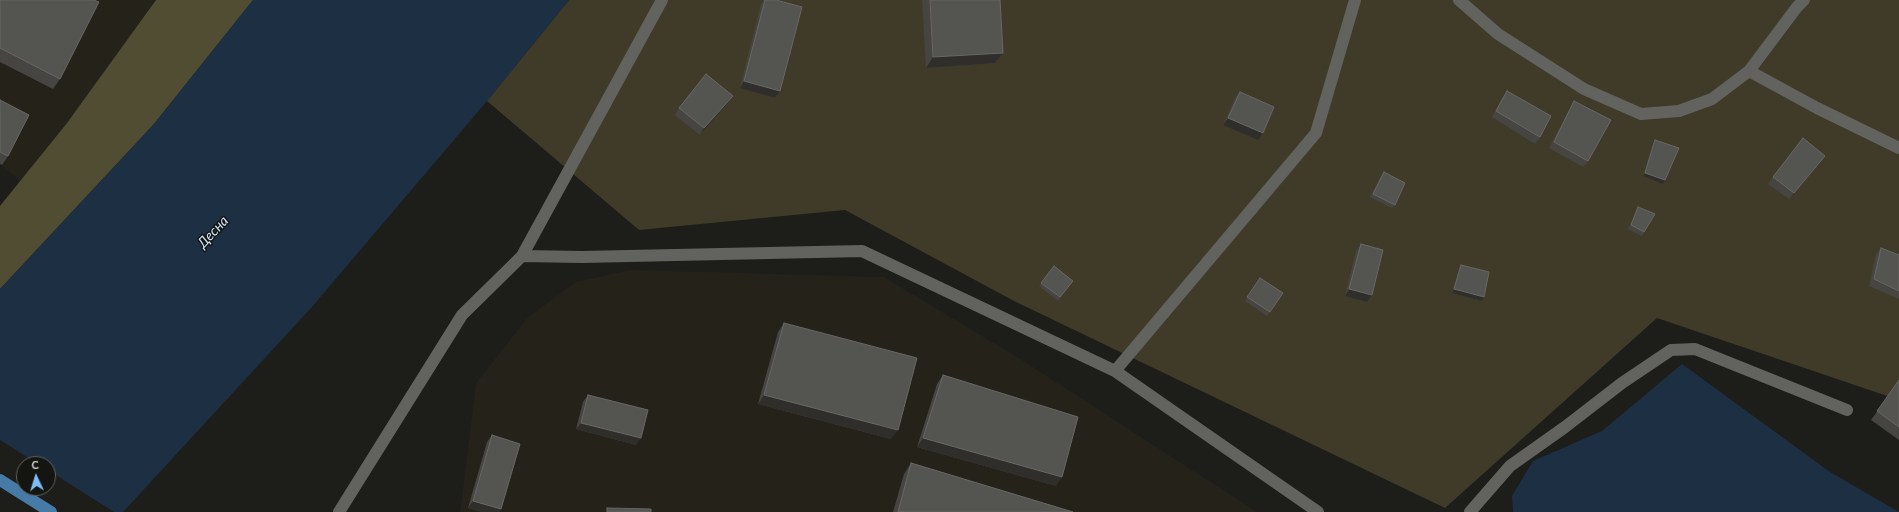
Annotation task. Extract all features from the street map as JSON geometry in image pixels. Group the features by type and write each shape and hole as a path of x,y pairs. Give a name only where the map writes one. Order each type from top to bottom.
{"main road":[{"path":"0,480 51,512"}],"street":[{"path":"339,512 462,315 522,256 662,0"},
{"path":"1115,371 1316,133 1355,0"},
{"path":"1459,0 1498,34 1584,89 1641,114 1679,111 1712,99 1749,71 1797,7 1804,0"},
{"path":"1749,71 1817,108 1899,148"},
{"path":"522,256 582,257 862,251 1115,371 1318,512"},
{"path":"1470,512 1510,466 1566,427 1622,383 1671,350 1695,349 1847,410"}],"shaded area":[{"path":"0,0 156,0 67,123 20,181 0,164"},
{"path":"156,0 253,0 154,124 0,289 0,206 67,123"},
{"path":"569,0 1899,0 1899,400 1657,318 1445,508 1014,301 845,210 639,230 487,101"},
{"path":"630,270 884,277 1019,358 1257,512 460,512 476,383 528,317 576,282"}],"water":[{"name":"Десна","path":"253,0 569,0 487,101 311,308 123,512 0,512 0,289 154,124"},
{"path":"1682,364 1830,472 1899,512 1513,512 1512,496 1533,461 1602,431"}],"pier":[{"path":"0,440 25,456 16,456 16,496 56,496 56,475 114,512 0,512"}],"building":[{"path":"0,0 94,0 99,2 60,79 0,48"},
{"path":"765,0 776,0 802,7 780,91 744,81"},
{"path":"930,0 1000,0 1003,53 933,57"},
{"path":"706,74 733,96 704,128 679,108"},
{"path":"1507,91 1551,116 1540,137 1496,111"},
{"path":"1240,92 1274,107 1263,133 1228,118"},
{"path":"0,100 29,115 8,156 0,152"},
{"path":"1574,101 1611,120 1588,161 1554,142"},
{"path":"1803,138 1825,156 1794,193 1773,177"},
{"path":"1655,140 1679,148 1665,180 1645,173"},
{"path":"1384,172 1405,183 1395,205 1373,194"},
{"path":"1638,207 1655,214 1644,232 1631,225"},
{"path":"1361,244 1383,250 1372,295 1349,289"},
{"path":"1881,248 1899,255 1899,291 1874,279"},
{"path":"1461,265 1489,272 1484,297 1454,289"},
{"path":"1054,266 1073,281 1060,297 1041,283"},
{"path":"1260,278 1283,293 1270,312 1247,297"},
{"path":"784,323 917,358 898,430 764,395"},
{"path":"943,375 1078,417 1062,477 923,438"},
{"path":"1899,380 1899,427 1877,411"},
{"path":"588,395 648,410 641,438 581,423"},
{"path":"492,435 520,444 501,509 473,501"},
{"path":"911,463 1073,512 898,512"},
{"path":"607,508 651,509 651,512 607,512"}]}
